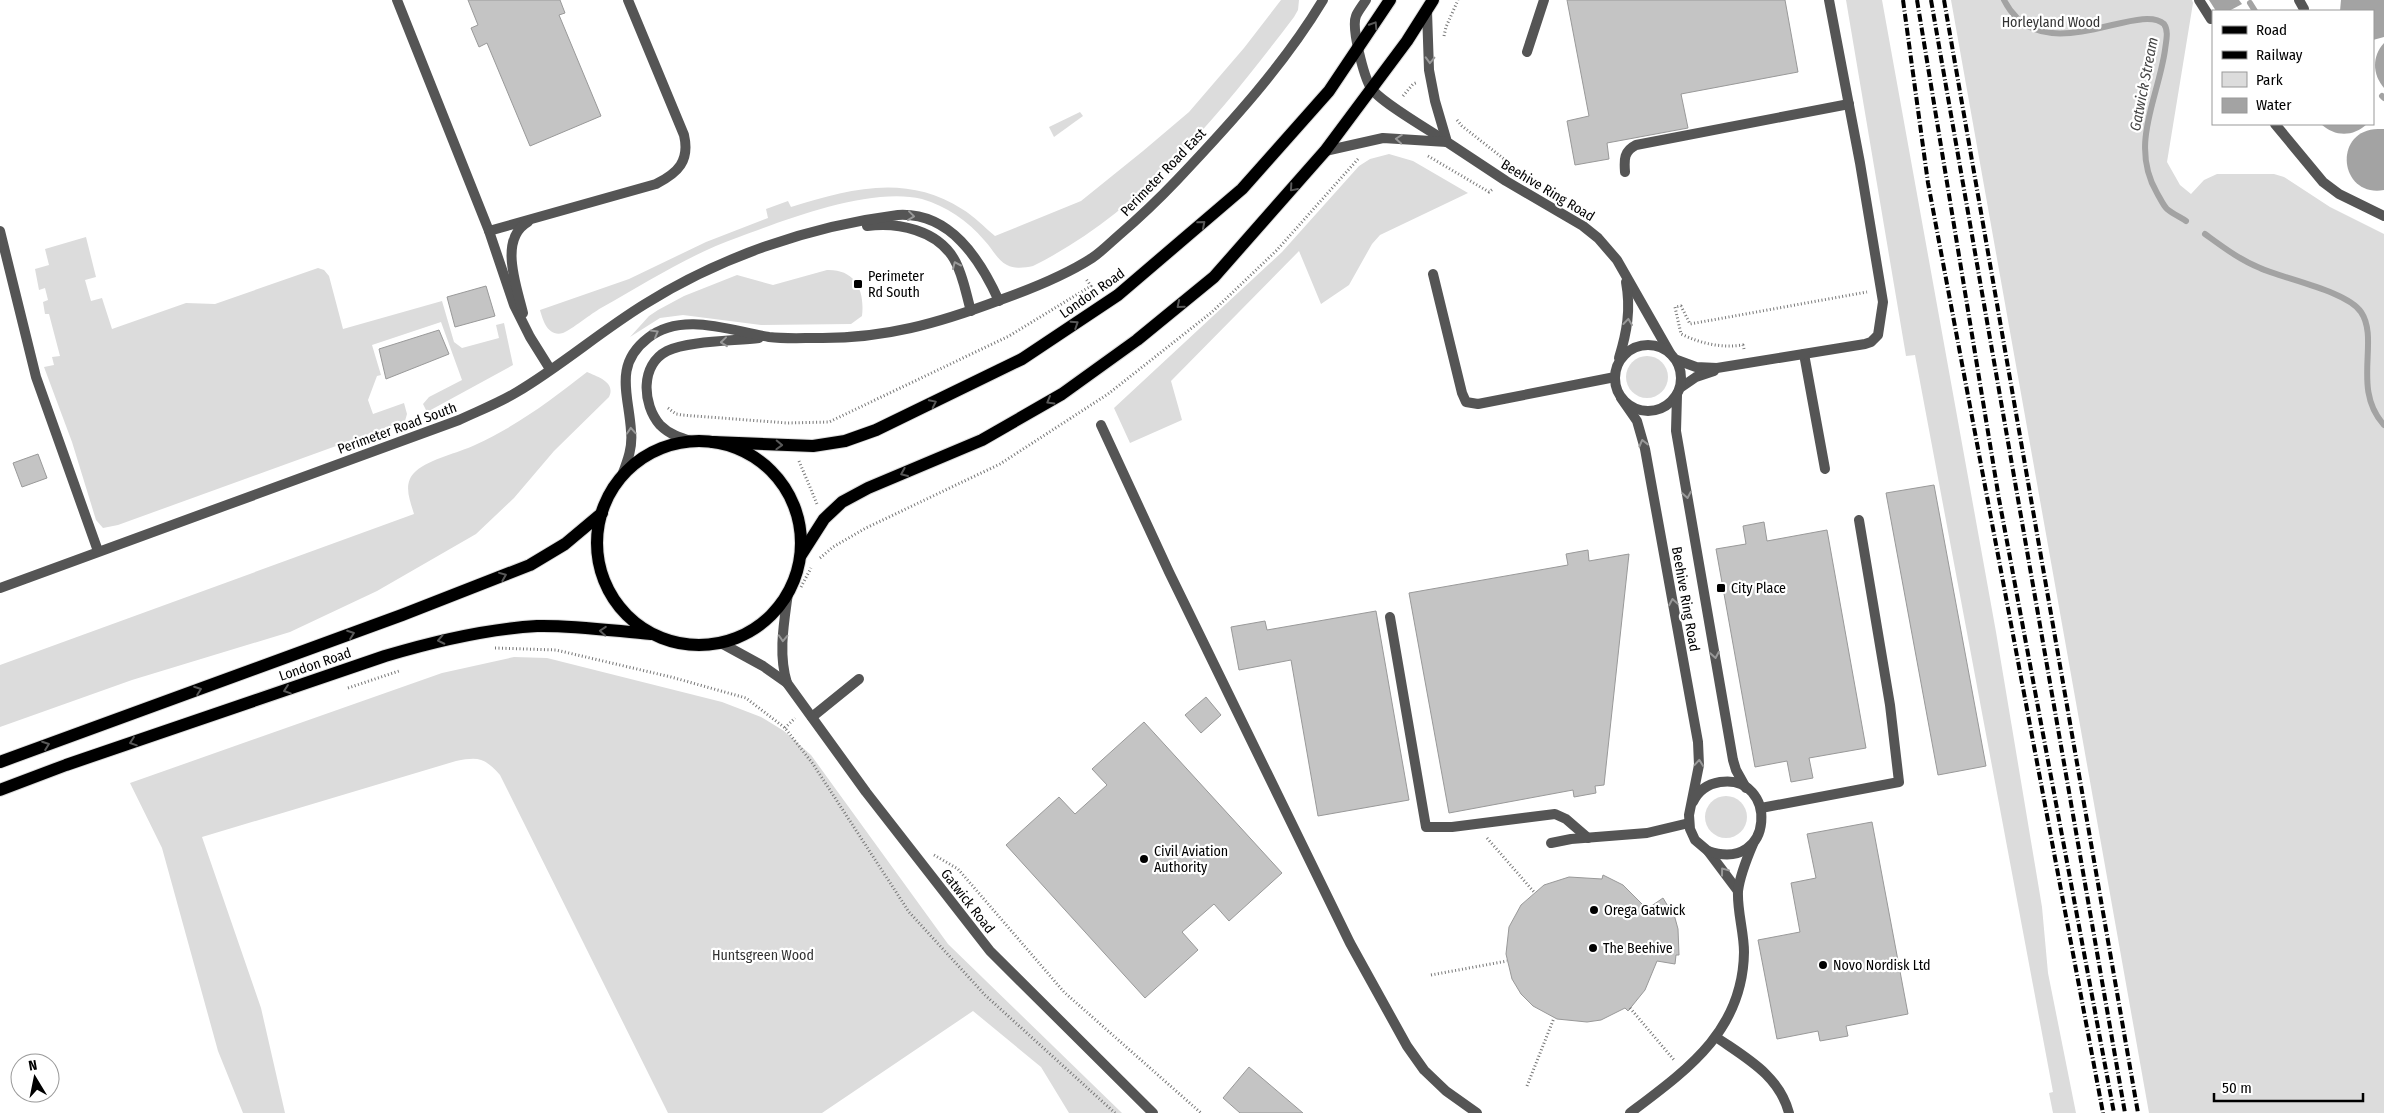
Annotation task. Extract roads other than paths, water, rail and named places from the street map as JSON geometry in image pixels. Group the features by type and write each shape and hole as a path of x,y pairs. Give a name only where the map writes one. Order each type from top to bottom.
{"main road":[{"name":"London Road","path":"713,442 792,445 832,444 876,430 1022,359 1118,295 1242,190 1329,91 1390,0"},
{"path":"800,555 824,519 842,502 868,488 982,440 1062,394 1137,340 1214,277 1325,151 1430,6"},
{"path":"694,442 713,442 750,453 776,473 787,489 799,522 800,555 797,574 788,594 773,614 757,627 738,638 721,643 696,645 671,641 651,634 633,621 618,606 602,576 597,539 602,513 609,495 621,478 634,465 654,452 676,444 694,442"},
{"name":"London Road","path":"0,762 393,618 530,565 565,544 602,513"},
{"name":"London Road","path":"0,790 385,656 433,642 482,632 539,626 651,634"}],"street":[{"path":"397,0 489,231 513,301 527,331 550,369"},
{"path":"489,231 656,184 678,170 685,158 686,144 681,125 628,0"},
{"name":"Perimeter Road East","path":"621,478 631,447 626,370 637,348 648,338 661,330 686,324 772,337 828,338 888,334 917,328 971,311 1034,288 1093,257 1150,208 1208,147 1307,27 1323,0"},
{"path":"1366,0 1355,17 1355,32 1358,50 1371,88"},
{"path":"1527,52 1544,0"},
{"path":"1727,367 1696,367 1654,345 1637,347 1622,357 1616,373 1621,398 1629,405 1649,411 1666,406 1696,377 1727,367 1865,344 1876,339 1881,323 1883,302 1881,289 1829,0"},
{"path":"2199,0 2211,19"},
{"path":"1325,151 1382,138 1447,142 1435,101 1429,70 1430,6"},
{"name":"Beehive Ring Road","path":"1371,88 1394,107 1506,181 1591,232 1609,250 1624,272 1674,357"},
{"path":"1625,172 1624,158 1628,150 1636,145 1849,104"},
{"path":"2276,125 2323,182 2339,194 2384,216"},
{"name":"Perimeter Road South","path":"0,588 459,420 515,393 665,292 714,268 812,232 898,215 917,216 941,226 961,239 979,264 999,301"},
{"path":"527,331 515,278 512,245 517,231 534,219"},
{"name":"Perimeter Road South","path":"778,243 821,233 873,225 899,226 914,230 937,241 950,253 959,270 971,311"},
{"path":"0,231 38,384 98,551"},
{"name":"Beehive Ring Road","path":"1616,373 1628,323 1629,303 1624,272"},
{"path":"1433,274 1462,393 1466,402 1478,404 1616,373"},
{"name":"Perimeter Road East","path":"694,442 677,437 661,426 655,417 646,387 650,367 658,358 677,348 772,337"},
{"path":"1804,354 1825,469"},
{"path":"1674,357 1682,374 1679,392"},
{"name":"Beehive Ring Road","path":"1679,392 1676,431 1733,760 1739,777 1761,808"},
{"name":"Beehive Ring Road","path":"1621,398 1637,421 1645,449 1698,742 1699,765 1689,822"},
{"path":"1101,425 1173,580 1350,943 1418,1062 1438,1085 1477,1113"},
{"path":"1630,1113 1684,1072 1706,1051 1731,1010 1741,979 1744,944 1738,891 1753,844 1762,828 1761,808 1899,782 1890,705 1859,520"},
{"name":"Gatwick Road","path":"787,683 783,664 783,649 788,594"},
{"path":"1390,617 1426,827 1452,827 1555,814 1566,819 1588,838"},
{"name":"Gatwick Road","path":"721,643 764,666 787,683 916,857 990,951 1153,1113"},
{"path":"812,717 859,679"},
{"name":"Beehive Ring Road","path":"1690,810 1698,794 1712,784 1730,782 1746,788"},
{"path":"1551,843 1647,833 1689,822 1695,840 1708,851 1738,891"},
{"path":"1708,851 1720,855 1732,855 1738,854 1753,844"},
{"path":"1716,1037 1771,1078 1780,1089 1788,1110"}],"water":[{"path":"2209,0 2239,0 2242,4 2231,10 2215,10"},
{"path":"2341,0 2384,0 2384,37 2374,40 2374,10 2340,10"},
{"path":"2384,43 2384,88 2377,77 2375,65 2377,54"},
{"path":"2322,125 2366,125 2356,131 2344,134"},
{"path":"2384,129 2384,190 2369,190 2358,184 2350,174 2347,163 2348,151 2353,140 2363,132"}],"waterway":[{"name":"Gatwick Stream","path":"2004,0 2020,21 2041,31 2064,33 2133,20 2151,19 2164,24 2167,33 2166,43 2148,122 2145,157 2149,175 2163,203 2169,211 2186,221"},
{"path":"2250,3 2254,10"},
{"name":"Gatwick Stream","path":"2205,234 2253,265 2343,298 2361,312 2366,323 2368,336 2367,381 2369,396 2374,411 2384,425"}],"railway":[{"path":"1903,0 1928,183 2103,1113"},
{"path":"1917,0 1999,499 2114,1113"},
{"path":"1931,0 2125,1113"},
{"path":"1944,0 2138,1113"}],"place":[{"name":"Perimeter Rd South","path":"858,284"},
{"name":"City Place","path":"1721,588"},
{"name":"Civil Aviation Authority","path":"1144,859"},
{"name":"Orega Gatwick","path":"1594,910"},
{"name":"The Beehive","path":"1593,948"},
{"name":"Novo Nordisk Ltd","path":"1823,965"}],"park label":[{"name":"Horleyland Wood","path":"2051,22"},
{"name":"Huntsgreen Wood","path":"763,955"}]}
